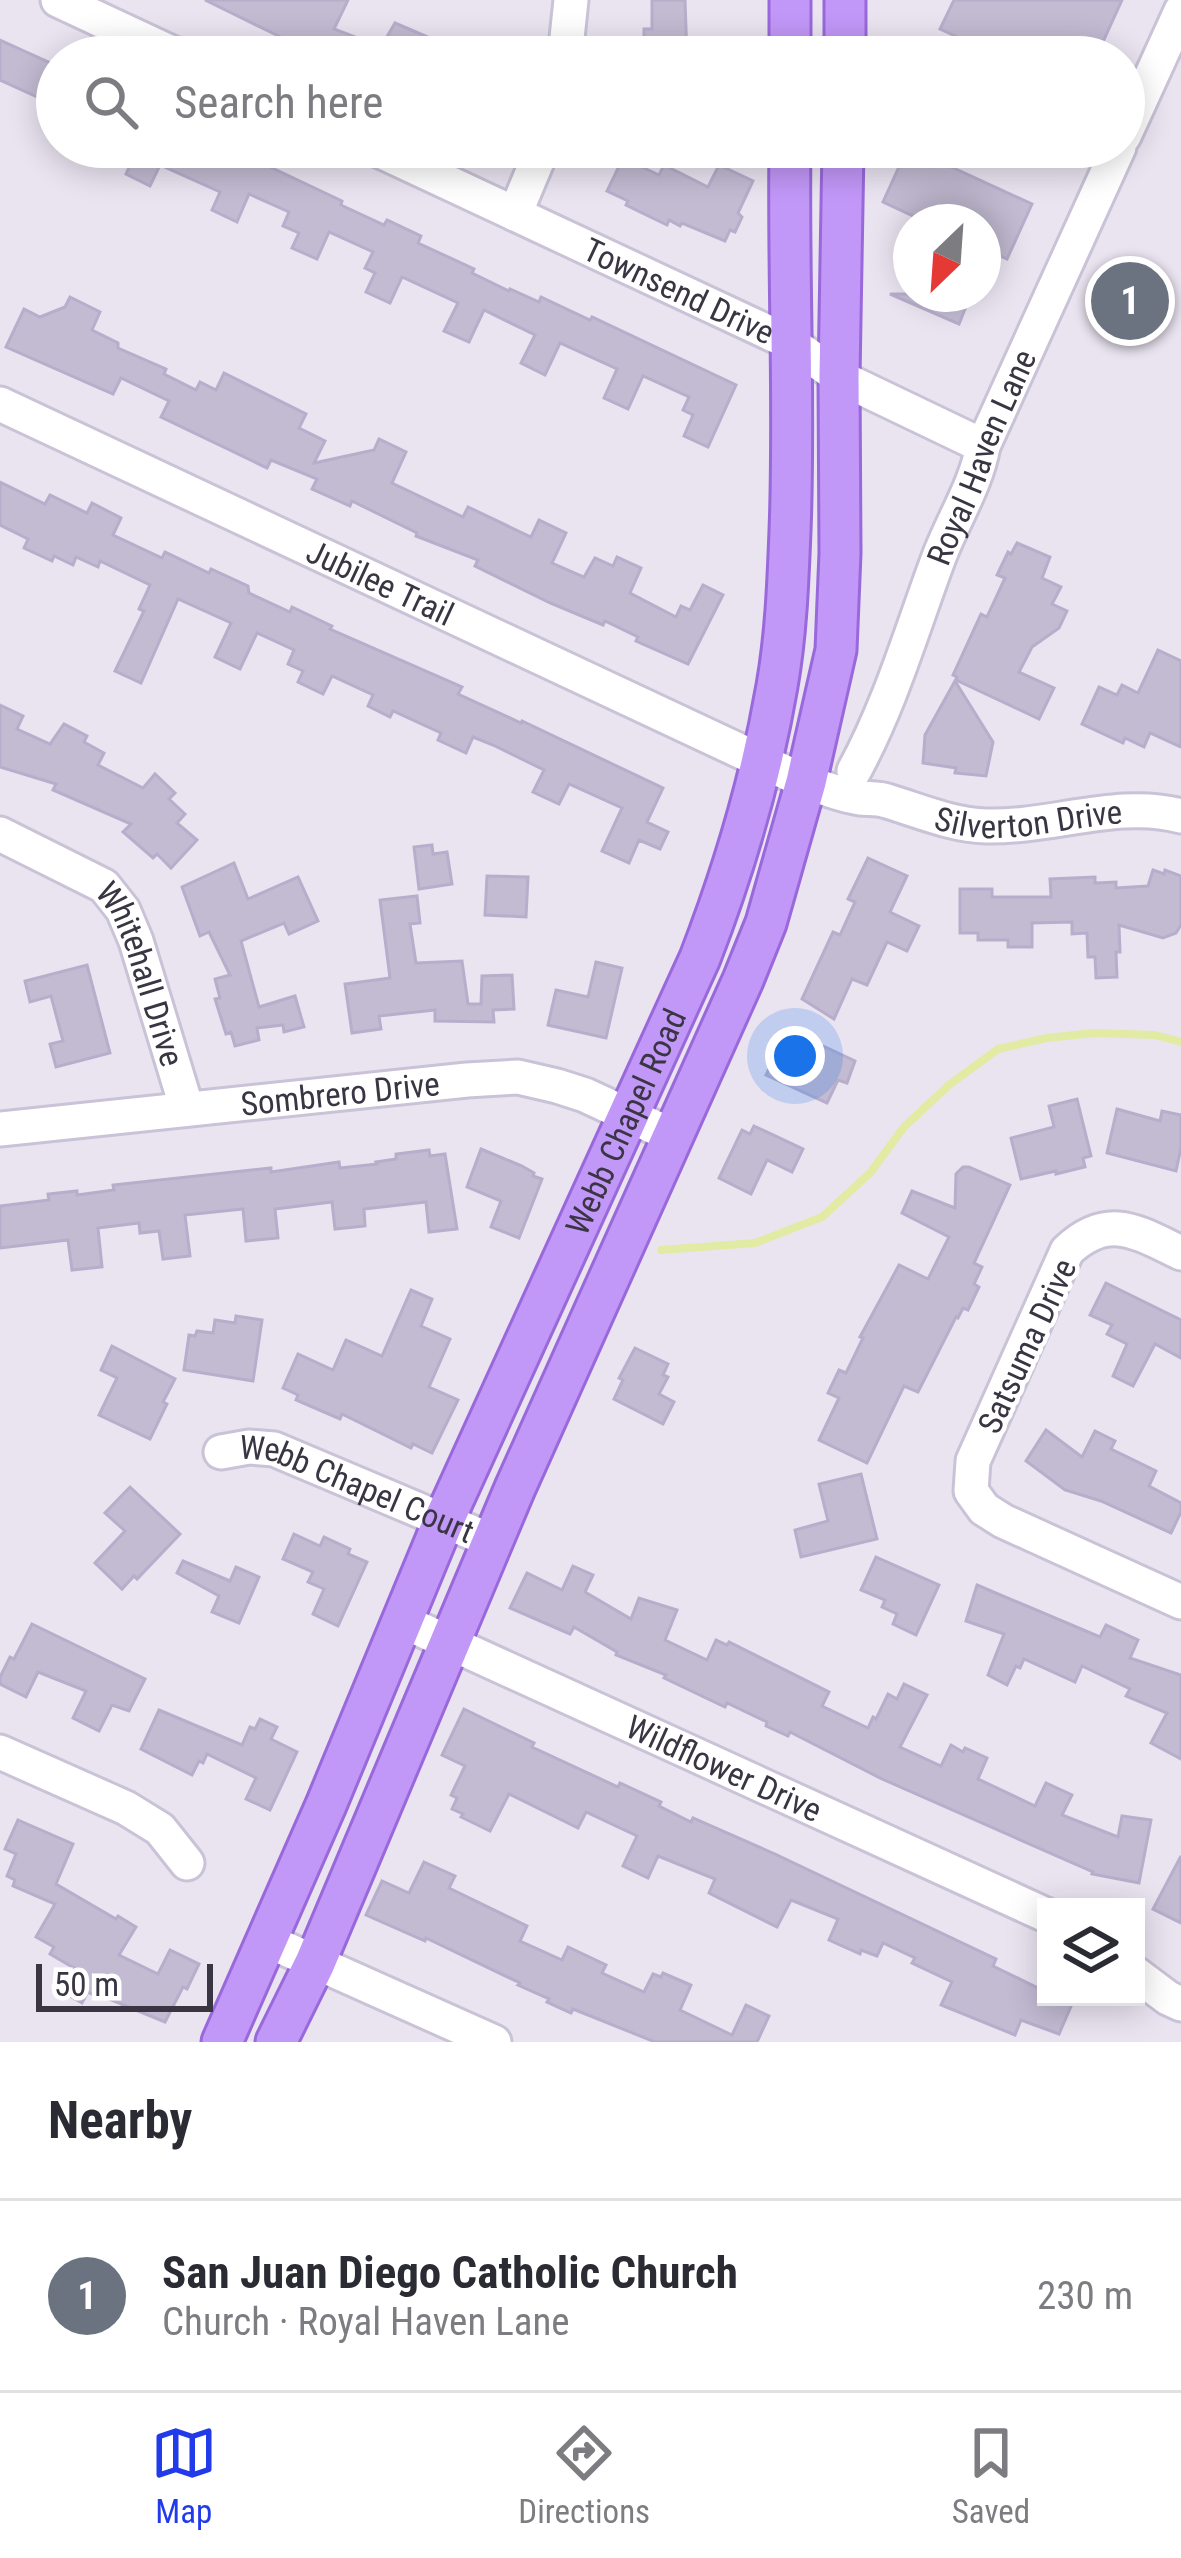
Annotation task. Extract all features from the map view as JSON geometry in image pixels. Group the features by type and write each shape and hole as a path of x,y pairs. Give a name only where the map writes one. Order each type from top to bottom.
{"main road":[{"path":"790,0 790,36"},
{"path":"844,36 845,0"},
{"name":"Webb Chapel Road","path":"222,2042 444,1520 723,899 778,683 788,590 794,438 790,168"},
{"name":"Webb Chapel Road","path":"276,2042 315,1964 492,1540 766,923 810,769 836,650 843,168"}],"street":[{"path":"58,0 135,36"},
{"path":"567,36 571,0"},
{"path":"1145,90 1181,11"},
{"name":"Townsend Drive","path":"417,168 791,344 839,377 983,446"},
{"path":"515,214 535,168"},
{"name":"Royal Haven Lane","path":"854,771 902,667 983,446 1109,168"},
{"name":"Jubilee Trail","path":"0,404 762,759"},
{"name":"Silverton Drive","path":"762,759 810,769 863,799 881,798 932,817 983,826 1046,824 1124,811 1181,816"},
{"name":"Silverton Drive","path":"810,769 834,761 854,771 881,798"},
{"name":"Whitehall Drive","path":"0,834 104,886 123,910 187,1109"},
{"name":"Sombrero Drive","path":"0,1130 518,1077 557,1086 671,1135"},
{"name":"Satsuma Drive","path":"1181,1253 1137,1232 1110,1227 1085,1234 1067,1251 974,1461 971,1491 984,1509 1003,1521 1181,1602"},
{"name":"Webb Chapel Court","path":"221,1452 274,1449 492,1540"},
{"name":"Wildflower Drive","path":"402,1621 1037,1911"},
{"path":"0,1752 126,1808 160,1829 187,1863"},
{"path":"268,1941 494,2042"},
{"path":"1145,1981 1181,2004"}],"building":[{"path":"205,0 348,0 334,29 352,36 279,36"},
{"path":"652,0 685,0 686,36 644,36 644,29 652,29"},
{"path":"954,0 1122,0 1106,36 955,36 940,29"},
{"path":"395,23 425,36 387,36"},
{"path":"0,40 36,56 36,96 0,80"},
{"path":"129,168 159,168 150,186 126,174"},
{"path":"167,168 272,168 384,225 387,220 421,236 418,243 509,291 539,302 541,297 592,317 736,385 708,447 684,436 693,415 683,410 689,397 643,376 628,409 604,398 617,369 560,343 545,375 521,363 535,335 484,310 469,342 444,331 458,303 402,277 390,303 366,292 375,273 365,268 373,252 329,232 317,259 292,248 299,233 283,226 289,212 249,194 237,222 212,210 220,192"},
{"path":"618,168 644,168 659,175 662,168 670,168 708,187 718,168 753,181 735,232 730,230 725,241 682,223 669,220 667,225 607,191"},
{"path":"898,168 954,168 1032,204 1007,259 1001,256 1001,204 893,207 883,202"},
{"path":"70,297 100,312 92,330 196,390 200,382 216,390 224,373 306,414 299,428 325,441 314,463 374,450 379,439 406,452 392,483 463,517 468,507 531,537 539,520 566,533 552,563 584,577 595,558 613,566 617,557 641,568 630,593 676,617 681,606 690,610 703,585 723,595 688,664 605,621 603,625 550,603 475,566 478,560 416,536 352,501 350,506 312,489 317,479 271,460 267,468 161,417 169,401 121,378 113,394 6,347 24,309 40,317 65,307"},
{"path":"931,312 964,312 959,324"},
{"path":"0,482 45,504 50,495 87,513 92,503 121,518 113,535 162,558 165,552 248,586 249,593 290,612 292,607 332,626 330,629 462,687 458,694 663,788 647,822 668,832 660,849 639,840 629,863 602,851 622,808 569,784 559,804 533,792 544,770 473,737 466,753 438,740 441,733 393,711 390,717 368,706 373,695 332,676 323,694 298,682 303,671 288,664 294,650 257,633 240,669 215,657 231,623 178,599 141,683 115,671 144,611 139,609 150,585 100,561 98,567 76,557 73,565 24,548 28,539 0,525"},
{"path":"1017,543 1050,557 1042,578 1061,587 1052,604 1067,611 1059,628 1032,647 1019,672 1054,688 1039,719 953,675 981,614 987,617 1005,578 997,575"},
{"path":"1158,650 1181,661 1181,747 1150,733 1144,747 1125,738 1123,743 1082,724 1099,687 1117,695 1122,685 1138,693"},
{"path":"955,681 993,742 986,776 923,763 925,735"},
{"path":"0,705 23,716 17,729 50,744 64,724 87,736 84,742 104,753 98,765 143,788 155,774 175,793 169,799 185,814 177,823 197,840 171,868 123,832 131,824 53,790 56,784 0,767"},
{"path":"432,845 433,854 447,852 452,884 419,889 414,847"},
{"path":"868,858 907,876 890,912 919,926 907,951 887,942 867,985 852,979 834,1019 802,999 833,932 840,935 855,902 848,899"},
{"path":"234,863 248,899 298,877 318,921 289,934 284,923 241,941 259,1007 295,996 304,1027 284,1032 283,1025 257,1028 259,1040 235,1046 215,999 220,998 215,979 230,975 209,932 200,936 182,887"},
{"path":"1153,870 1181,876 1181,925 1163,938 1119,925 1117,977 1096,978 1095,957 1088,957 1087,933 1072,934 1072,922 1032,923 1032,947 1008,947 1008,940 978,940 978,933 960,933 960,889 992,889 992,897 1051,897 1050,879 1095,877 1095,883 1116,882 1116,888 1148,886"},
{"path":"487,876 528,877 526,917 485,915"},
{"path":"417,896 420,923 410,924 416,963 462,961 468,1004 481,1004 482,976 512,975 514,1009 493,1010 494,1022 435,1021 435,1010 379,1016 381,1029 352,1033 345,984 390,978 380,900"},
{"path":"596,962 622,968 606,1038 548,1025 556,990 588,997"},
{"path":"87,965 110,1053 56,1067 50,1044 63,1041 51,996 30,1002 25,981"},
{"path":"787,1029 855,1061 847,1083 838,1080 827,1103 766,1075"},
{"path":"1077,1099 1091,1156 1083,1158 1085,1167 1021,1179 1011,1138 1054,1127 1049,1106"},
{"path":"1117,1109 1160,1121 1162,1111 1181,1115 1176,1171 1107,1153"},
{"path":"754,1126 803,1149 792,1172 767,1160 751,1194 719,1178 742,1130 750,1134"},
{"path":"481,1149 542,1179 519,1238 491,1227 501,1201 467,1187"},
{"path":"429,1150 430,1156 445,1154 457,1229 429,1232 426,1202 364,1209 365,1226 335,1229 332,1202 275,1209 278,1238 246,1241 243,1209 185,1215 190,1256 163,1259 159,1231 140,1233 139,1223 98,1228 102,1267 72,1270 68,1240 0,1248 0,1206 49,1200 48,1194 77,1191 77,1195 114,1190 113,1185 271,1168 271,1172 339,1162 340,1168 377,1164 396,1159 396,1154"},
{"path":"963,1167 1010,1185 974,1263 982,1267 974,1284 979,1287 968,1310 963,1308 956,1317 918,1392 904,1386 867,1463 819,1440 839,1398 828,1393 839,1370 846,1373 899,1265 928,1279 949,1237 902,1213 912,1191 955,1208 956,1174"},
{"path":"1106,1283 1181,1320 1181,1358 1155,1344 1133,1386 1113,1376 1127,1344 1107,1334 1112,1325 1090,1315"},
{"path":"411,1290 432,1299 421,1326 450,1339 429,1387 458,1400 432,1453 413,1444 411,1448 342,1414 340,1419 296,1400 298,1395 283,1388 298,1354 333,1370 346,1340 382,1356"},
{"path":"236,1316 262,1320 253,1381 184,1370 189,1335 213,1333 215,1320 235,1323"},
{"path":"112,1346 175,1379 150,1439 99,1415 117,1378 101,1370"},
{"path":"635,1348 668,1364 663,1375 668,1377 659,1394 674,1402 663,1424 614,1399"},
{"path":"1046,1430 1082,1457 1095,1431 1115,1441 1111,1449 1156,1471 1149,1486 1181,1503 1171,1533 1065,1490 1026,1461"},
{"path":"861,1474 877,1539 801,1557 795,1530 828,1521 819,1484"},
{"path":"130,1487 180,1534 122,1589 95,1563 125,1531 105,1513"},
{"path":"294,1534 320,1546 324,1537 367,1562 338,1626 313,1614 324,1589 308,1582 313,1572 283,1559"},
{"path":"876,1557 939,1585 916,1635 893,1624 897,1614 882,1607 885,1600 861,1590"},
{"path":"183,1561 230,1581 236,1567 259,1577 239,1623 212,1612 219,1596 177,1573"},
{"path":"573,1566 593,1575 585,1592 631,1619 639,1598 677,1610 665,1640 707,1660 716,1640 729,1642 829,1692 822,1706 868,1728 888,1694 897,1699 904,1684 927,1695 900,1747 941,1766 951,1745 963,1752 965,1748 987,1758 978,1779 1035,1806 1046,1783 1072,1795 1062,1815 1118,1837 1122,1816 1151,1820 1139,1883 1092,1874 664,1678 666,1675 616,1655 574,1627 570,1634 510,1608 527,1573 562,1590"},
{"path":"977,1585 1100,1637 1106,1625 1138,1640 1130,1658 1181,1675 1181,1759 1151,1743 1167,1713 1126,1696 1130,1689 1082,1666 1075,1682 1024,1659 1007,1685 988,1675 1004,1634 966,1621"},
{"path":"32,1624 145,1679 129,1711 112,1705 99,1731 73,1718 86,1691 38,1672 26,1697 0,1684 10,1657 14,1659"},
{"path":"464,1709 534,1743 532,1747 661,1802 659,1806 691,1822 693,1818 775,1854 996,1959 993,1966 1037,1988 1037,2006 1071,2006 1059,2034 1021,2020 1015,2035 941,2005 952,1982 912,1963 915,1958 883,1943 877,1956 829,1940 838,1919 791,1900 777,1927 709,1893 715,1879 658,1856 648,1878 623,1866 637,1836 586,1812 578,1828 509,1794 490,1831 452,1809 457,1798 451,1795 465,1766 442,1755"},
{"path":"159,1710 242,1745 250,1727 255,1729 260,1719 277,1727 271,1739 297,1752 270,1810 246,1799 256,1778 207,1754 192,1775 141,1749"},
{"path":"18,1820 73,1844 56,1884 136,1927 119,1955 158,1974 170,1950 199,1964 165,2022 97,1994 88,1992 82,2003 61,1991 74,1968 50,1954 54,1947 36,1937 55,1904 13,1886 15,1880 7,1876 16,1854 5,1849"},
{"path":"1181,1856 1181,1923 1153,1909"},
{"path":"424,1862 455,1876 449,1888 527,1926 520,1941 562,1960 568,1947 606,1965 602,1973 644,1992 653,1974 661,1977 663,1973 691,1985 680,2010 732,2035 746,2005 769,2016 757,2042 655,2042 573,2009 571,2013 426,1938 366,1915 382,1881 409,1893"}],"waterway":[{"path":"661,1250 755,1243 822,1217 870,1173 904,1127 998,1049 1094,1033 1155,1035 1181,1042"}],"place":[{"name":"San Juan Diego Catholic Church","path":"1130,301"}]}
